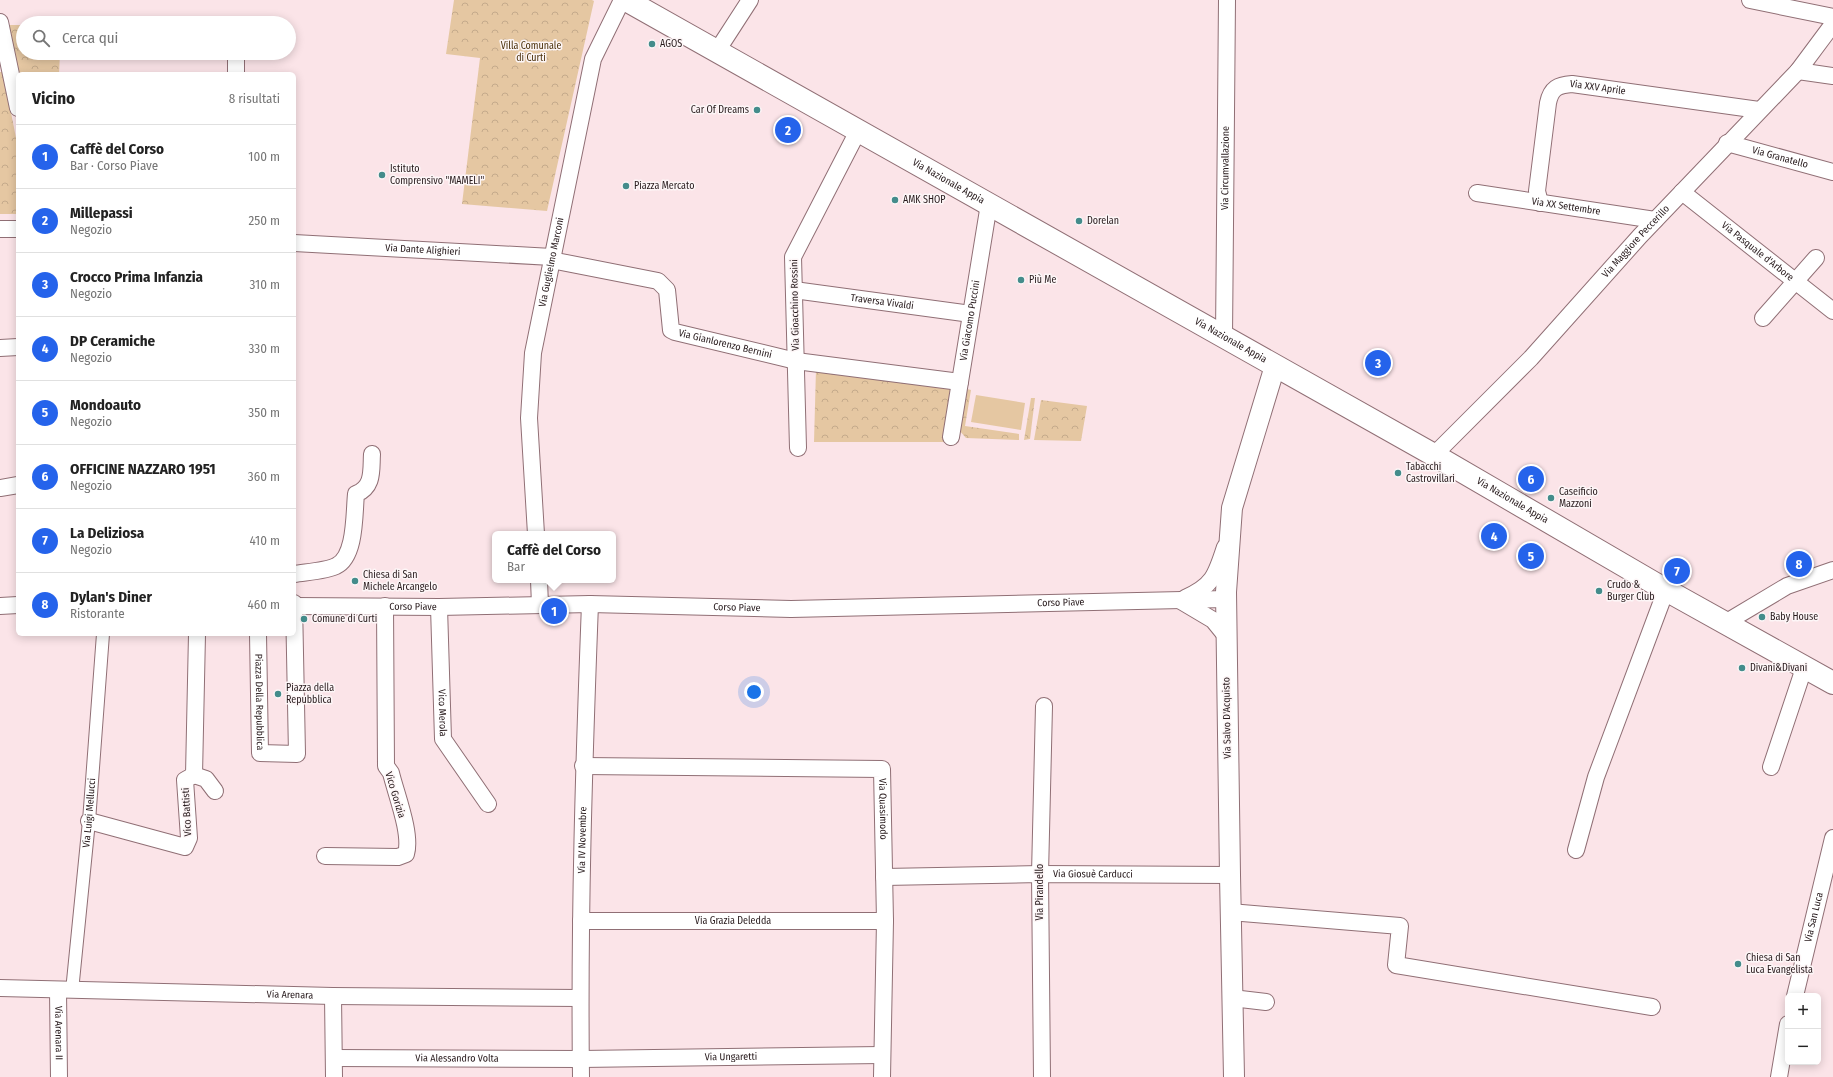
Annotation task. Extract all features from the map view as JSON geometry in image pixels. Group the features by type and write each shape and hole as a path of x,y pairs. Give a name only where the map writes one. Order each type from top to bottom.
{"main road":[{"name":"Via Nazionale Appia","path":"626,0 1434,455 1725,624 1833,683"}],"street":[{"name":"Via Guglielmo Marconi","path":"536,531 529,418 533,353 594,59 607,27 622,0"},
{"path":"717,51 750,0"},
{"name":"Via Circumvallazione","path":"1224,337 1226,0"},
{"path":"1750,0 1833,17"},
{"path":"0,22 16,98"},
{"name":"Via Maggiore Peccerillo","path":"1434,455 1531,358 1655,220 1798,70 1833,24"},
{"path":"1798,70 1833,76"},
{"name":"Via XXV Aprile","path":"1540,203 1537,191 1548,102 1550,94 1554,88 1562,84 1572,84 1759,110"},
{"name":"Via Gioacchino Rossini","path":"798,448 793,257 858,131"},
{"name":"Via Granatello","path":"1727,143 1833,172"},
{"name":"Via Pasquale d'Arbore","path":"1682,192 1796,280 1833,311"},
{"name":"Via XX Settembre","path":"1477,193 1655,220"},
{"name":"Via Giacomo Puccini","path":"950,437 989,204"},
{"path":"0,229 16,230"},
{"name":"Via Dante Alighieri","path":"296,243 552,258"},
{"name":"Via Gianlorenzo Bernini","path":"552,258 658,282 667,290 671,330 796,361"},
{"path":"1763,318 1816,258"},
{"name":"Traversa Vivaldi","path":"794,290 971,314"},
{"path":"0,348 16,347"},
{"path":"796,361 960,382"},
{"name":"Via Salvo D'Acquisto","path":"1234,1077 1230,912 1226,599 1232,508 1276,366"},
{"path":"296,574 336,566 344,561 351,546 356,494 363,491 369,485 372,454"},
{"path":"0,488 16,485"},
{"name":"Corso Piave","path":"1180,600 1202,590 1212,580 1221,559 1231,528"},
{"path":"1725,624 1787,586 1833,570"},
{"path":"539,583 540,605"},
{"path":"1576,850 1596,777 1666,590"},
{"name":"Corso Piave","path":"296,605 439,607 590,604 792,609 1226,599"},
{"path":"1180,600 1213,620 1226,636"},
{"name":"Via IV Novembre","path":"581,1077 580,998 583,766 590,604"},
{"path":"0,606 16,606"},
{"name":"Vico Gorizia","path":"325,856 398,857 406,854 408,846 407,835 391,773 386,766 385,606"},
{"name":"Vico Merola","path":"439,607 443,739 488,804"},
{"name":"Via Luigi Mellucci","path":"65,990 89,821 103,636"},
{"name":"Vico Battisti","path":"89,821 185,846 189,840 185,780 194,775 197,636"},
{"name":"Piazza Della Repubblica","path":"258,636 260,753 297,754 295,636"},
{"path":"1771,767 1804,668"},
{"name":"Via Pirandello","path":"1042,1077 1040,874 1044,706"},
{"name":"Via Quasimodo","path":"583,766 882,769 884,876 882,1077"},
{"path":"194,775 206,780 214,791"},
{"name":"Via San Luca","path":"1796,993 1833,838"},
{"name":"Via Giosuè Carducci","path":"884,876 1040,874 1230,875"},
{"path":"1230,912 1400,926 1396,965 1652,1007"},
{"name":"Via Grazia Deledda","path":"581,921 884,921"},
{"name":"Via Arenara","path":"0,988 333,996 580,998"},
{"name":"Via Arenara II","path":"59,1077 65,990"},
{"path":"333,996 334,1077"},
{"path":"1232,998 1266,1002"},
{"path":"1779,1077 1787,1029"},
{"name":"Via Ungaretti","path":"580,1059 882,1055"},
{"name":"Via Alessandro Volta","path":"334,1058 580,1059"}],"green space":[{"name":"Villa Comunale di Curti","path":"454,0 594,1 547,211 462,204 480,58 446,54"},
{"path":"9,25 16,25 16,60 60,60 59,72 18,72"},
{"path":"0,72 3,72 16,138 16,214 0,214"},
{"path":"816,369 952,388 944,442 814,442"},
{"path":"967,389 971,390 965,426 1019,434 1019,440 966,438 959,430"},
{"path":"976,395 1025,403 1021,430 971,422"},
{"path":"1031,398 1035,398 1030,439 1024,440"},
{"path":"1041,400 1087,406 1081,441 1034,440"}],"place":[{"name":"AGOS","path":"652,44"},
{"name":"Car Of Dreams","path":"757,110"},
{"name":"Millepassi","path":"788,130"},
{"name":"Istituto Comprensivo \"MAMELI\"","path":"382,175"},
{"name":"Piazza Mercato","path":"626,186"},
{"name":"AMK SHOP","path":"895,200"},
{"name":"Dorelan","path":"1079,221"},
{"name":"Più Me","path":"1021,280"},
{"name":"Crocco Prima Infanzia","path":"1378,363"},
{"name":"Tabacchi Castrovillari","path":"1398,473"},
{"name":"OFFICINE NAZZARO 1951","path":"1531,479"},
{"name":"Caseificio Mazzoni","path":"1551,498"},
{"name":"DP Ceramiche","path":"1494,536"},
{"name":"Mondoauto","path":"1531,556"},
{"name":"Dylan's Diner","path":"1799,564"},
{"name":"La Deliziosa","path":"1677,571"},
{"name":"Chiesa di San Michele Arcangelo","path":"355,581"},
{"name":"Crudo & Burger Club","path":"1599,591"},
{"name":"Caffè del Corso","path":"554,611"},
{"name":"Baby House","path":"1762,617"},
{"name":"Comune di Curti","path":"304,619"},
{"name":"Divani&Divani","path":"1742,668"},
{"name":"Piazza della Repubblica","path":"278,694"},
{"name":"Chiesa di San Luca Evangelista","path":"1738,964"}]}
